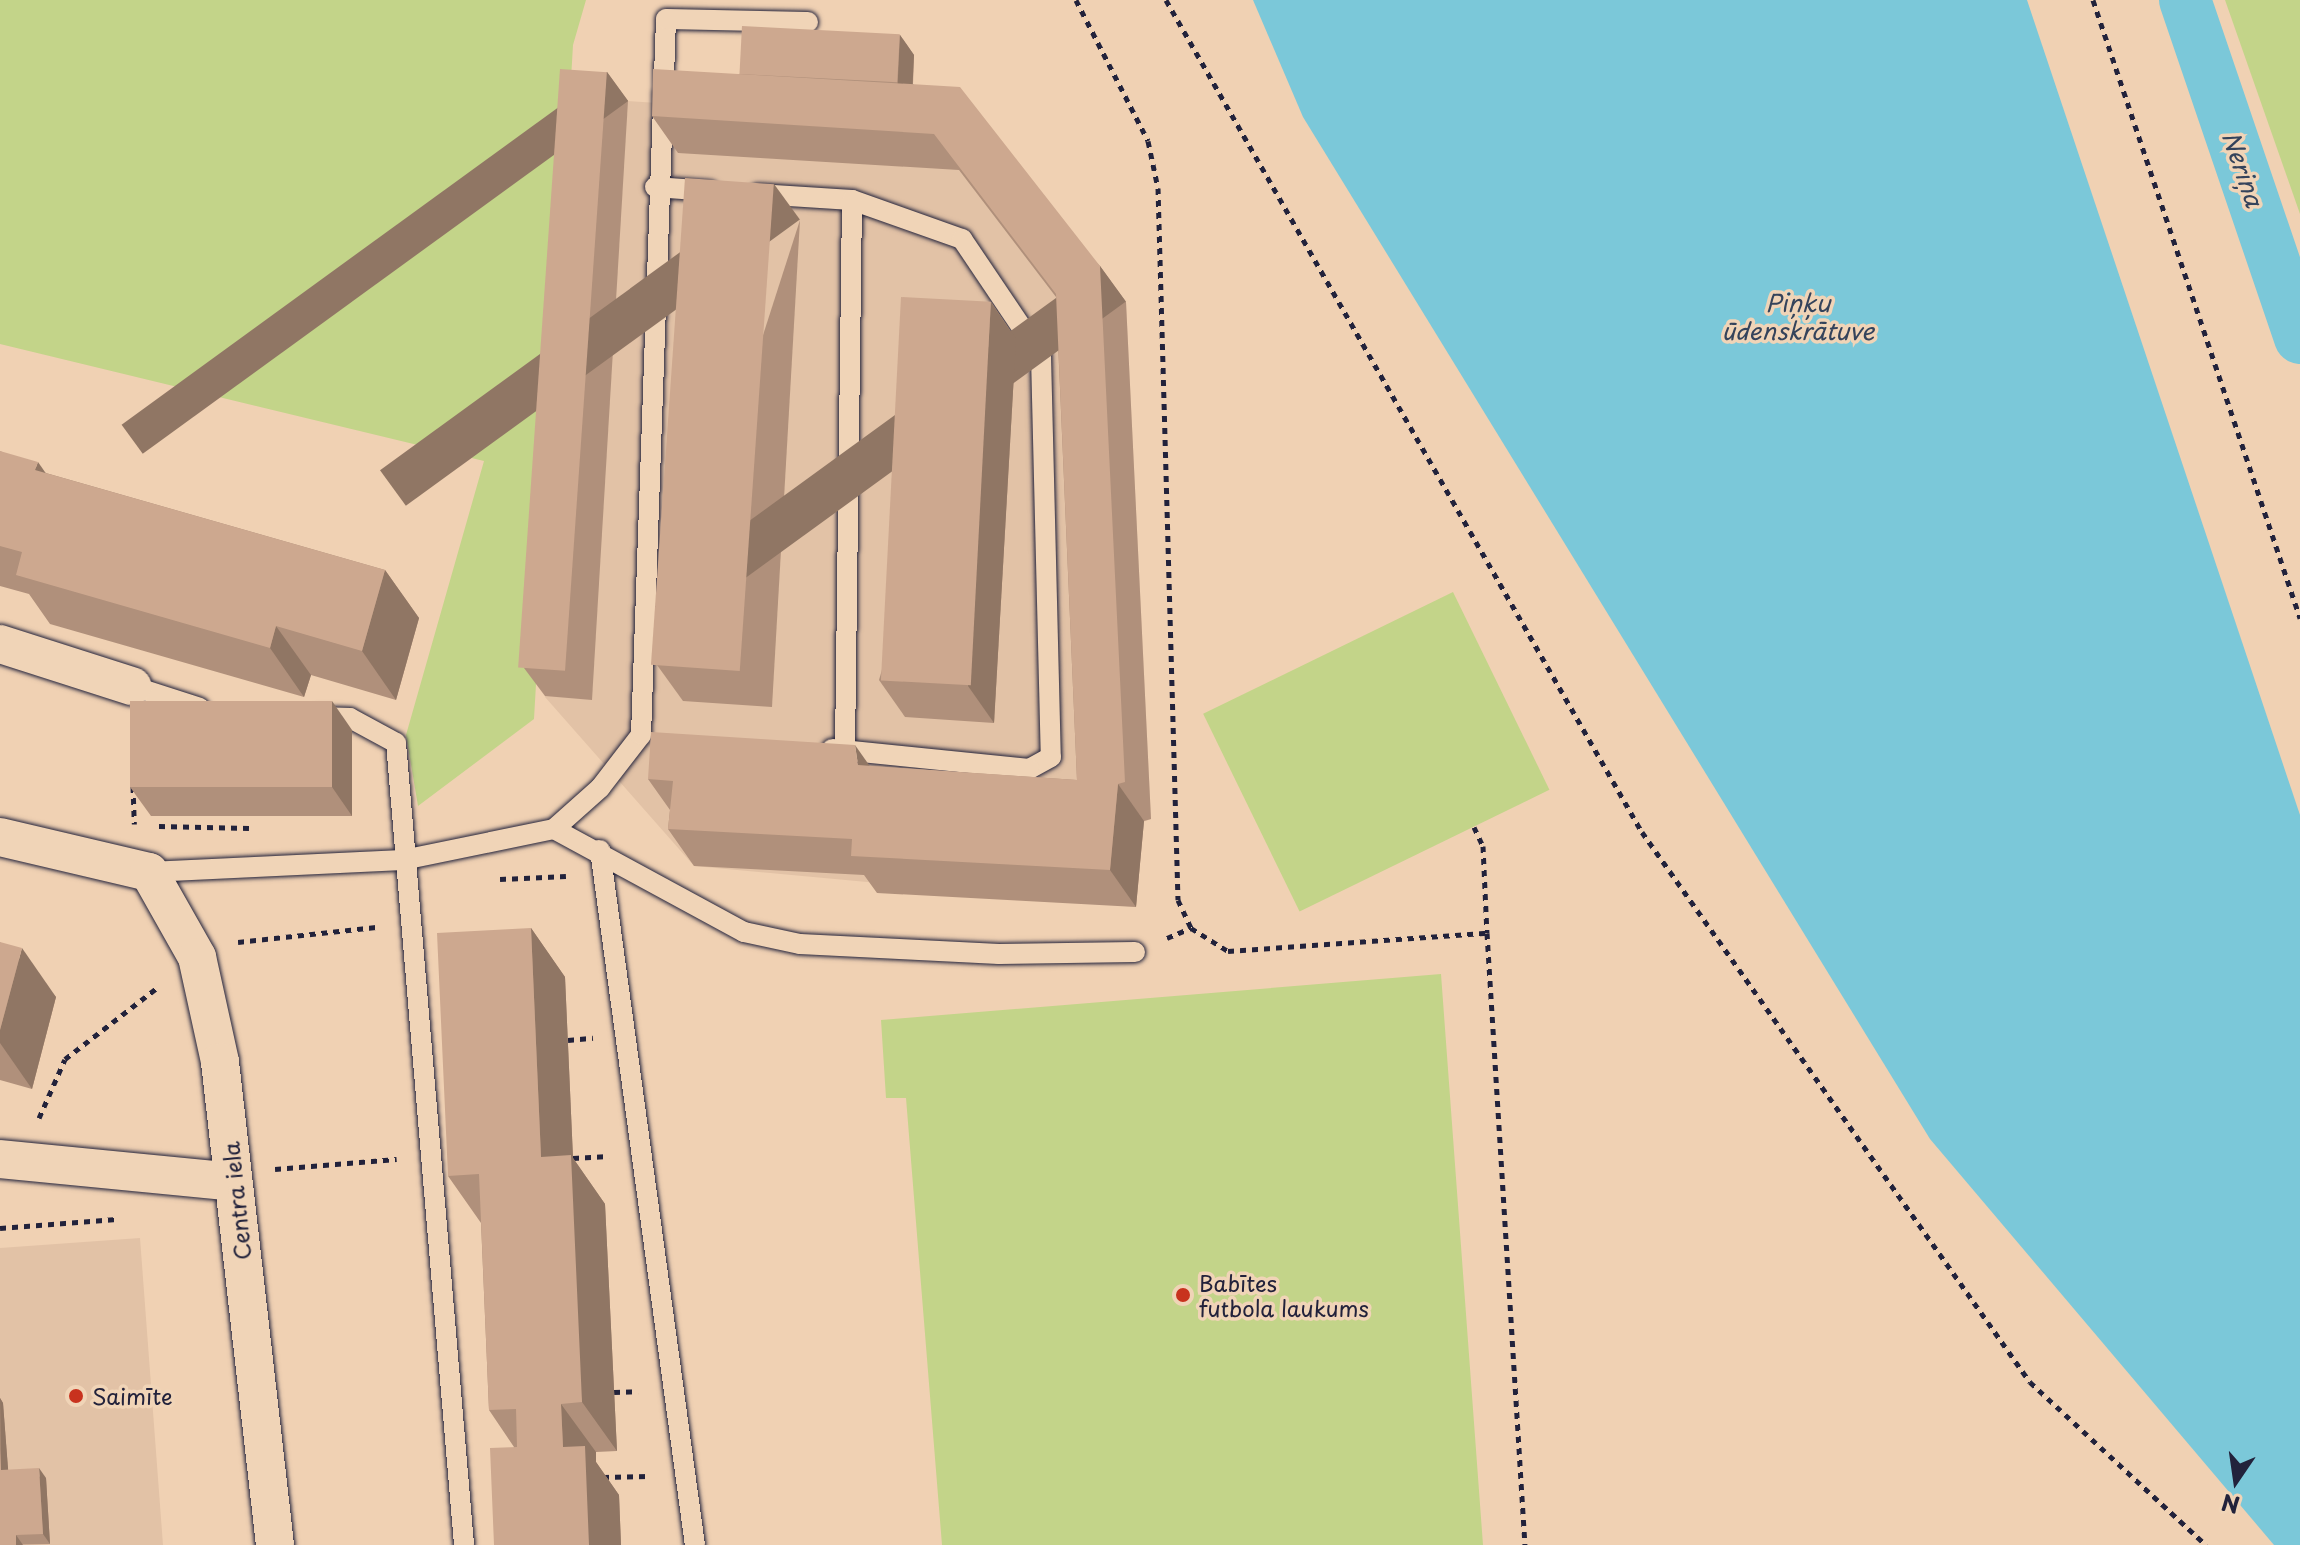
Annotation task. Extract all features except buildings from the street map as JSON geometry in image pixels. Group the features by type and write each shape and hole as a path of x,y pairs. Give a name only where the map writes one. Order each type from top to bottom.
{"street":[{"path":"0,644 132,686"},
{"path":"0,837 149,872"},
{"name":"Centra iela","path":"149,872 197,957 211,997 275,1545"},
{"path":"10,1160 233,1177"}],"lane":[{"path":"149,872 403,860 554,829 600,788 641,735 655,187 666,19 808,22"},
{"path":"655,187 852,200 962,239 1041,356 1056,735 1051,757 1029,769 814,748"},
{"path":"845,750 852,200"},
{"path":"132,686 229,713"},
{"path":"289,715 350,718 396,743 403,860 464,1545"},
{"path":"641,735 672,737"},
{"path":"554,829 600,850 744,932 800,944 1135,952"},
{"path":"600,850 695,1545"}],"path":[{"path":"1076,0 1148,141 1158,188 1178,900 1199,935 1228,951 1487,933"},
{"path":"1166,0 1642,832 2030,1382 2206,1545"},
{"path":"2093,0 2300,618"},
{"path":"133,779 134,825 236,828"},
{"path":"252,815 252,828"},
{"path":"1474,827 1483,846 1525,1545"},
{"path":"491,880 603,874"},
{"path":"10,1160 65,1059 197,957 237,942 409,923"},
{"path":"233,1177 430,1156"},
{"path":"0,1228 121,1218"},
{"path":"597,1477 686,1475"}],"shaded area":[{"path":"580,98 985,124 1126,302 1151,819 1143,822 1136,907 694,866 545,697"},
{"name":"Saimīte","path":"140,1238 163,1545 0,1545 0,1248"}],"green space":[{"path":"0,0 586,0 573,45 534,719 418,806 406,735 484,461 0,344"},
{"path":"2225,0 2300,0 2300,214"},
{"path":"1453,592 1549,790 1300,912 1203,714"},
{"name":"Babītes futbola laukums","path":"1441,974 1483,1545 942,1545 906,1098 886,1098 881,1020"}],"water":[{"name":"Piņķu ūdenskrātuve","path":"1253,0 2027,0 2300,815 2300,1545 2274,1545 1930,1139 1303,117"}],"waterway":[{"name":"Neriņa","path":"2185,0 2300,338"}],"place":[{"name":"Babītes futbola laukums","path":"1183,1295"},
{"name":"Saimīte","path":"76,1396"}]}
